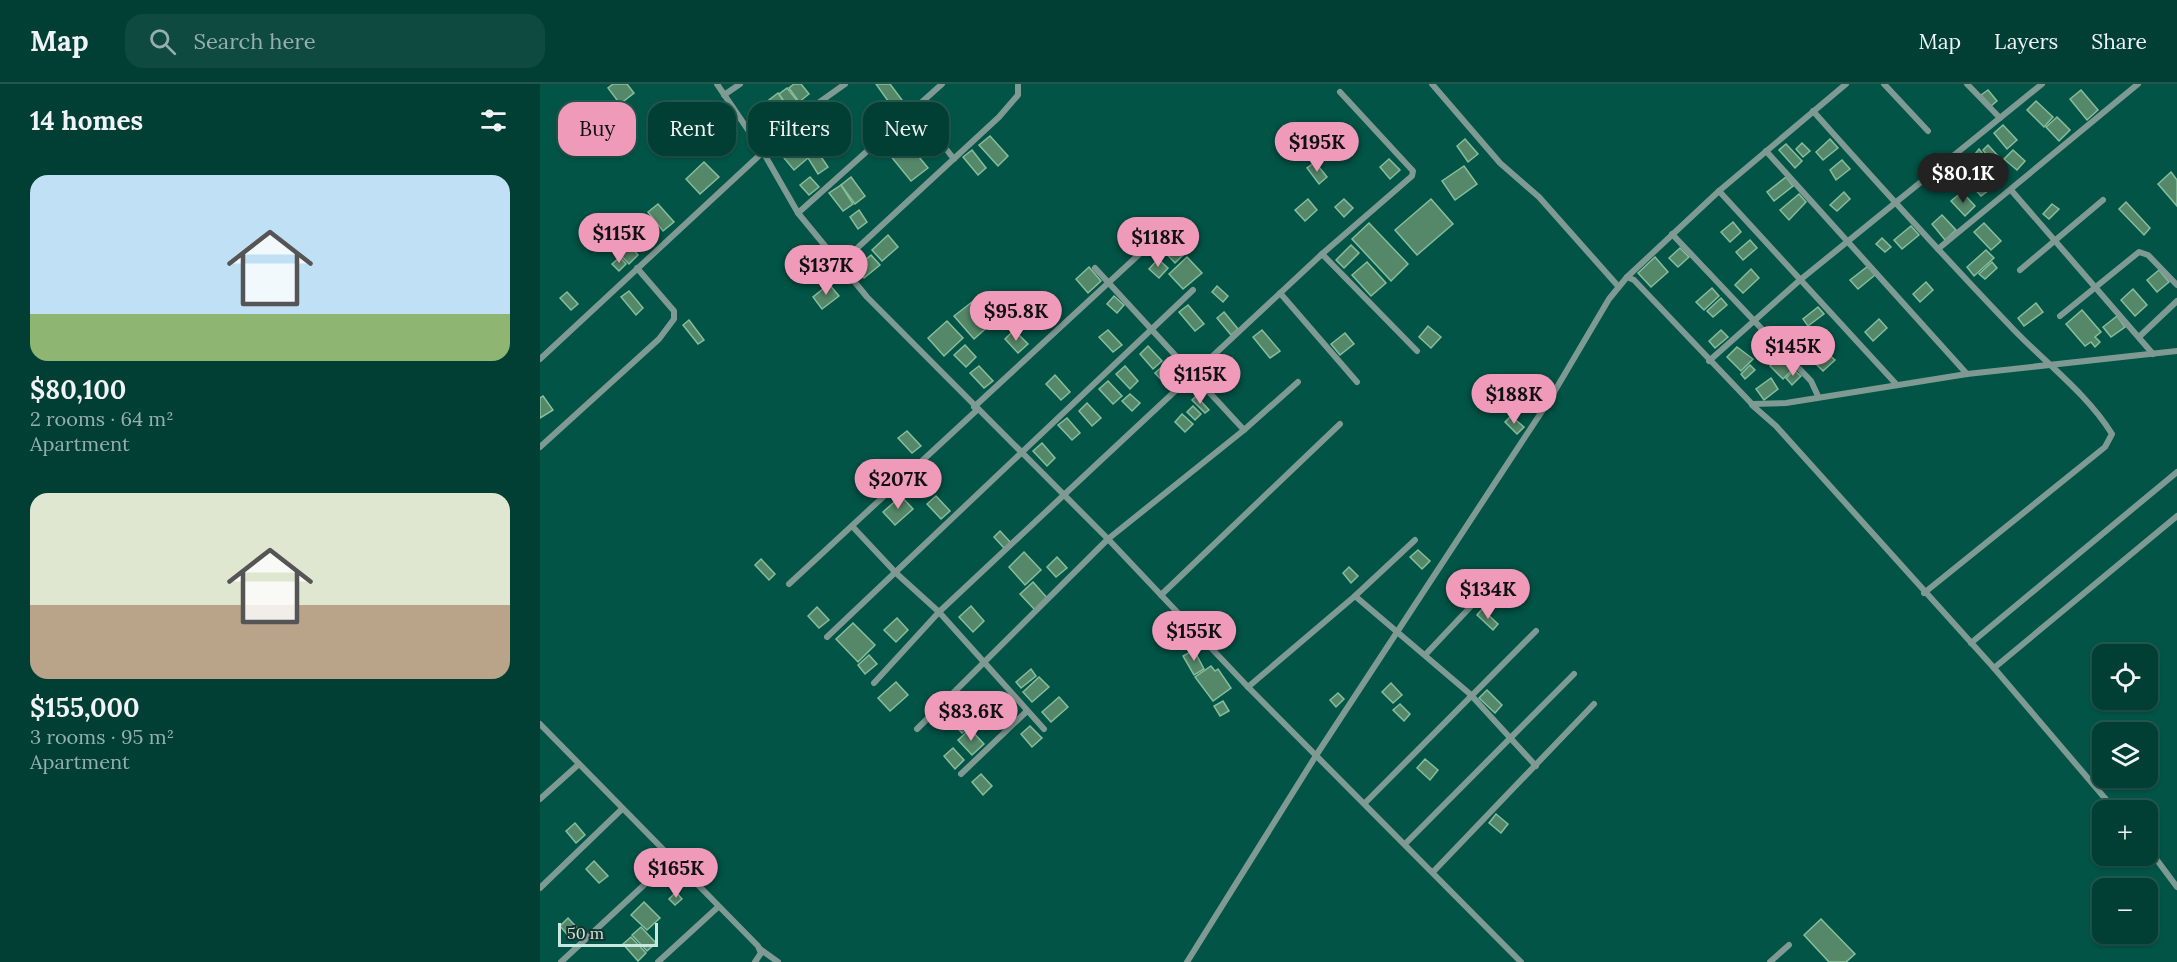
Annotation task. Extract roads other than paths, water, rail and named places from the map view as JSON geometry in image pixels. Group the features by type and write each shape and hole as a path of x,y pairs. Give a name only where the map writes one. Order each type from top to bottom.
{"street":[{"path":"717,84 748,129"},
{"path":"724,95 740,84"},
{"path":"819,102 844,84"},
{"path":"922,102 942,84"},
{"path":"840,264 1012,103 1018,95 1018,84"},
{"path":"1432,84 1500,163 1539,197 1618,286"},
{"path":"1187,962 1317,754 1573,364 1618,286 1719,191 1845,84"},
{"path":"1884,84 1928,131"},
{"path":"1967,84 2000,118"},
{"path":"1709,361 1800,279 2042,84"},
{"path":"1938,249 2138,84"},
{"path":"874,683 939,612 1322,254 1413,173 1340,92"},
{"path":"1813,111 2046,364 2100,415 2112,434 2105,447 1924,593"},
{"path":"1766,151 1967,374"},
{"path":"949,153 954,159"},
{"path":"798,213 863,155"},
{"path":"540,359 759,156"},
{"path":"765,156 798,213 867,297 1108,539 1248,687 1521,962"},
{"path":"2011,190 2140,336 2153,354"},
{"path":"1719,191 1897,385"},
{"path":"2020,270 2103,200"},
{"path":"1672,234 1811,381 1818,396"},
{"path":"789,584 1159,236"},
{"path":"2060,316 2134,255 2143,251 2177,285"},
{"path":"1322,254 1417,351"},
{"path":"540,447 659,339 672,322 674,311 637,268"},
{"path":"1095,268 1244,430"},
{"path":"1627,277 1634,280 1709,361 1776,426 1924,593 1994,668 2106,800"},
{"path":"827,636 1193,290"},
{"path":"1280,293 1357,382"},
{"path":"2140,336 2177,301"},
{"path":"1752,404 1786,403 1818,396 2046,364 2177,351"},
{"path":"917,729 1108,539 1244,430 1298,382"},
{"path":"1161,595 1340,424"},
{"path":"1971,643 2177,472"},
{"path":"1994,668 2177,516"},
{"path":"852,526 896,573 939,612 1044,729"},
{"path":"1248,687 1355,596 1415,540"},
{"path":"1355,596 1426,654 1470,694 1536,765"},
{"path":"1426,654 1475,602"},
{"path":"1365,803 1470,694 1536,631"},
{"path":"1405,844 1574,674"},
{"path":"1433,872 1594,704"},
{"path":"961,774 1027,711"},
{"path":"540,724 759,949 778,962"},
{"path":"540,800 579,764"},
{"path":"540,888 622,809"},
{"path":"561,962 672,859"},
{"path":"2158,861 2177,887"},
{"path":"658,962 718,907"},
{"path":"1770,962 1789,945"},
{"path":"755,962 761,953 759,949"}]}
